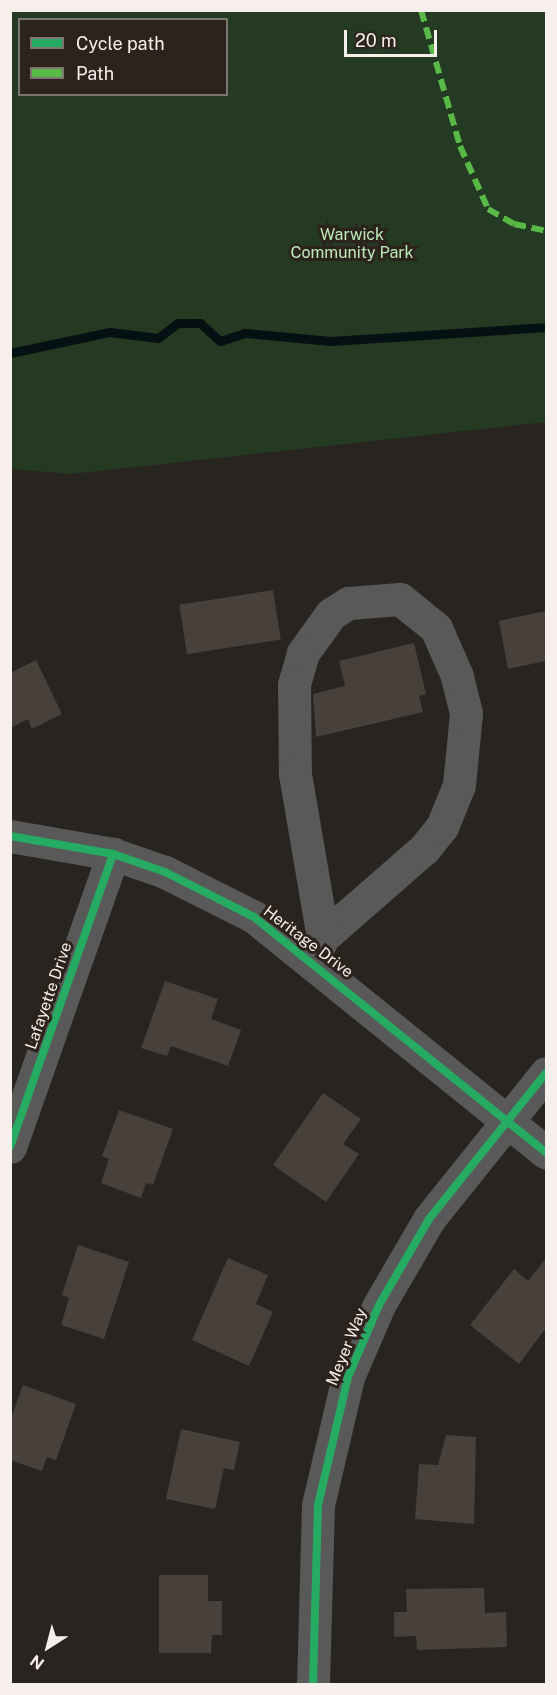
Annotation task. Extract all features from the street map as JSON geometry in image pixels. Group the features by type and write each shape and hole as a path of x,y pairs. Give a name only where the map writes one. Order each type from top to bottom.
{"street":[{"path":"400,599 436,628 458,676 466,712 459,785 442,827 424,849 317,948 295,774 294,685 303,652 331,614 348,603 400,599"},
{"name":"Heritage Drive","path":"10,836 112,854 222,899 317,948 546,1153"},
{"name":"Lafayette Drive","path":"10,1147 112,854"},
{"name":"Meyer Way","path":"313,1684 318,1505 348,1377 404,1258 507,1119 546,1072"}],"green space":[{"name":"Warwick Community Park","path":"10,11 546,11 546,422 71,474 11,469"}],"building":[{"path":"273,590 281,639 187,654 179,605"},
{"path":"546,611 546,661 508,669 499,621"},
{"path":"414,643 426,694 419,696 423,712 316,737 313,694 345,686 339,661"},
{"path":"36,660 62,714 32,729 28,719 10,728 10,673"},
{"path":"165,981 218,999 211,1019 241,1030 228,1066 171,1046 167,1056 141,1048"},
{"path":"323,1093 361,1119 343,1144 359,1154 326,1202 273,1165"},
{"path":"119,1110 173,1129 153,1185 146,1183 141,1198 101,1183 109,1159 102,1156"},
{"path":"78,1245 129,1262 104,1339 61,1325 69,1298 62,1295"},
{"path":"228,1258 268,1275 256,1304 273,1312 249,1366 192,1340"},
{"path":"546,1258 546,1328 519,1364 470,1325 514,1269 528,1281"},
{"path":"23,1385 76,1404 56,1460 47,1457 42,1471 10,1460 10,1421"},
{"path":"181,1429 240,1442 234,1470 224,1468 215,1509 166,1499"},
{"path":"446,1435 476,1437 474,1524 415,1519 419,1464 438,1465"},
{"path":"159,1575 208,1575 208,1601 222,1601 222,1635 212,1635 211,1653 159,1653"},
{"path":"484,1588 485,1613 506,1612 507,1647 417,1650 416,1636 394,1637 394,1612 407,1612 406,1589"}],"waterway":[{"path":"10,353 110,332 158,338 178,323 200,323 220,341 245,333 331,341 546,327"}],"marked path":[{"path":"421,10 460,146 488,209 514,224 546,231"}],"cycle path":[{"path":"10,836 113,854 165,872 254,917 546,1153"},
{"path":"10,1147 113,854"},
{"path":"313,1684 318,1505 348,1377 379,1305 429,1219 546,1073"}]}
